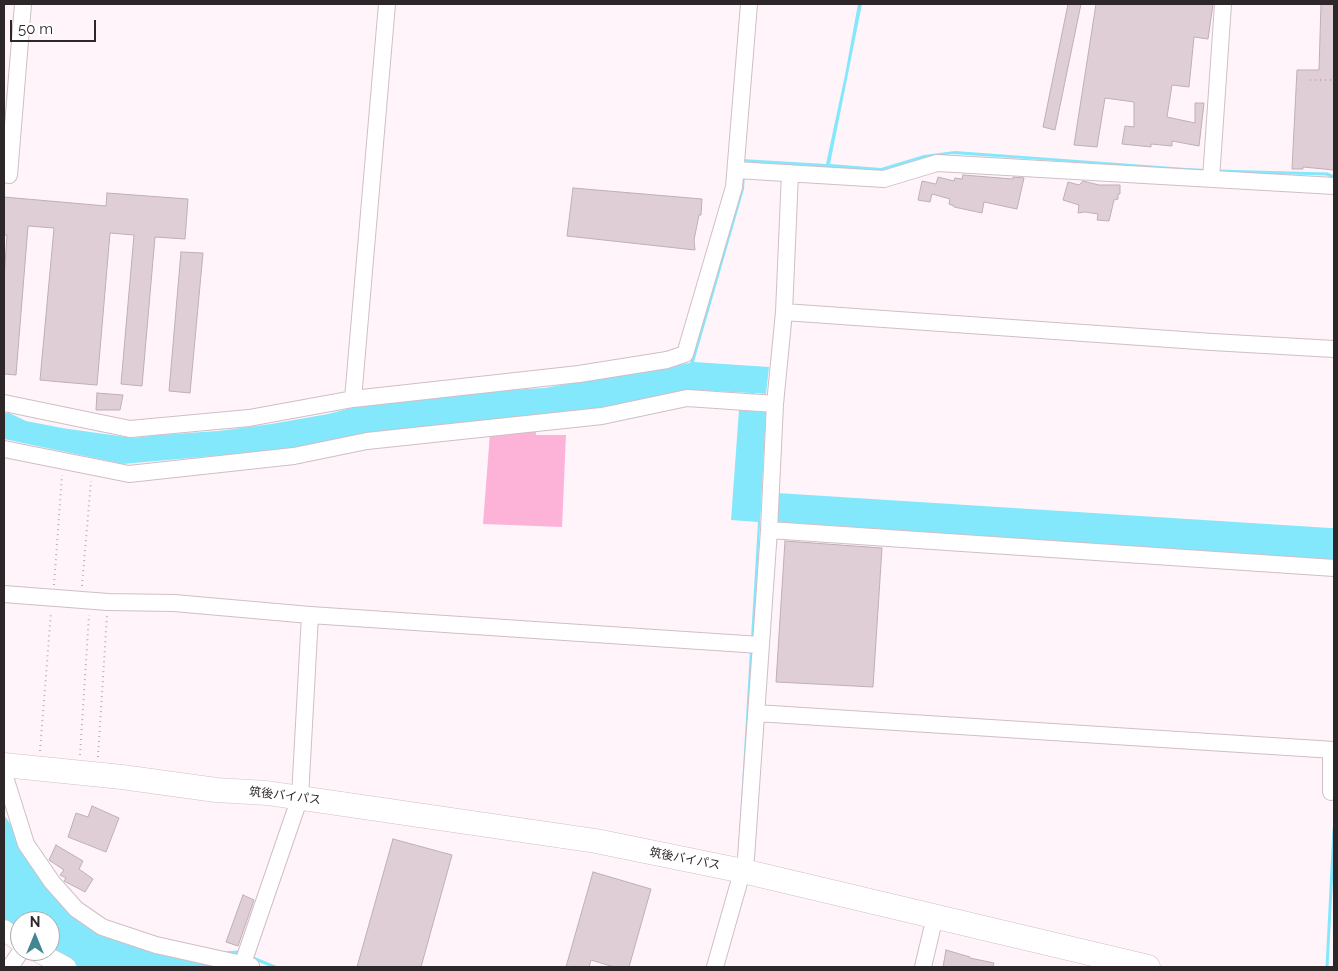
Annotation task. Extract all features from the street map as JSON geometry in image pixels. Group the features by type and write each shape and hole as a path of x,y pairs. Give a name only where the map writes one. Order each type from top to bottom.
{"highway":[{"name":"筑後バイパス","path":"4,772 122,777 216,790 741,877 1148,967"},
{"name":"筑後バイパス","path":"741,877 932,929 1094,967"}],"main road":[{"path":"55,961 66,967"}],"street":[{"path":"4,174 9,174 24,4"},
{"path":"353,399 387,4"},
{"path":"4,404 130,429 249,418 353,399 579,374 667,360 685,354 734,186 749,4"},
{"path":"1211,179 1223,4"},
{"path":"736,170 884,179 937,163 1334,186"},
{"path":"715,967 746,858 769,526 775,404 784,312 790,173"},
{"path":"784,312 1334,349"},
{"path":"4,449 129,474 294,456 367,441 602,416 687,398 775,404"},
{"path":"769,526 1334,568"},
{"path":"4,594 53,595 108,602 174,604 760,645"},
{"path":"4,772 26,844 52,882 76,909 102,928 147,942 245,966 298,803 310,615"},
{"path":"756,713 1332,750 1330,792"},
{"path":"923,967 932,929"}],"path":[{"path":"1310,80 1334,80"},
{"path":"40,755 63,461"},
{"path":"80,758 92,466"},
{"path":"98,760 108,602"}],"shaded area":[{"path":"536,427 536,435 566,435 562,527 483,524 490,433"}],"water":[{"path":"858,4 862,4 830,164 881,168 924,155 955,151 1207,169 1206,171 952,154 924,158 881,171 746,162 742,165 742,159 826,164"},
{"path":"741,175 745,175 744,189 694,362 769,367 766,394 755,393 755,396 751,396 751,393 695,390 596,409 384,431 292,449 123,464 4,439 4,413 9,413 26,421 62,428 133,438 218,431 271,424 328,414 359,406 507,390 544,388 690,363 740,191"},
{"path":"739,410 766,412 754,638 751,638 758,522 731,520"},
{"path":"777,493 1334,528 1334,560 779,522 775,520"},
{"path":"750,650 753,650 741,854 738,854"},
{"path":"4,815 76,916 230,967 80,967 60,958 60,911 10,911 10,928 4,925"}],"building":[{"path":"1068,4 1081,4 1055,130 1043,127"},
{"path":"1096,4 1213,4 1208,39 1194,37 1189,87 1172,85 1167,117 1195,123 1195,103 1204,103 1199,146 1172,141 1172,146 1151,144 1151,147 1122,144 1125,126 1134,127 1134,102 1105,98 1097,147 1074,145"},
{"path":"1321,4 1334,4 1334,170 1303,167 1303,169 1292,169 1297,70 1319,70"},
{"path":"963,175 1013,179 1013,177 1024,178 1017,209 984,202 982,213 954,207 949,204 950,199 932,194 930,202 918,200 922,181 936,184 938,177 954,181 955,178 962,179"},
{"path":"1083,181 1099,185 1120,185 1120,194 1118,194 1118,199 1114,200 1109,221 1097,220 1098,214 1078,213 1079,205 1063,200 1068,182 1079,185"},
{"path":"573,188 702,199 701,215 699,215 694,240 695,250 567,236"},
{"path":"107,193 188,199 185,239 155,237 142,386 121,384 134,235 110,233 97,385 40,380 54,228 28,226 16,375 4,374 4,279 7,235 4,235 4,197 106,206"},
{"path":"181,252 203,253 190,393 169,391"},
{"path":"97,393 123,395 120,410 96,410"},
{"path":"785,541 882,548 873,687 776,682"},
{"path":"92,806 119,818 106,852 68,837 76,813 88,817"},
{"path":"393,839 452,855 421,967 357,967"},
{"path":"56,845 83,861 79,869 93,879 85,892 64,881 66,878 60,875 64,870 49,860"},
{"path":"593,872 651,889 629,967 614,967 591,960 589,967 566,967"},
{"path":"243,895 254,900 238,946 226,942"},
{"path":"946,950 994,963 993,967 943,967"}],"waterway":[{"path":"1217,171 1327,174 1334,177"},
{"path":"1327,967 1334,829"},
{"path":"224,953 238,952"},
{"path":"253,958 275,967"}]}
